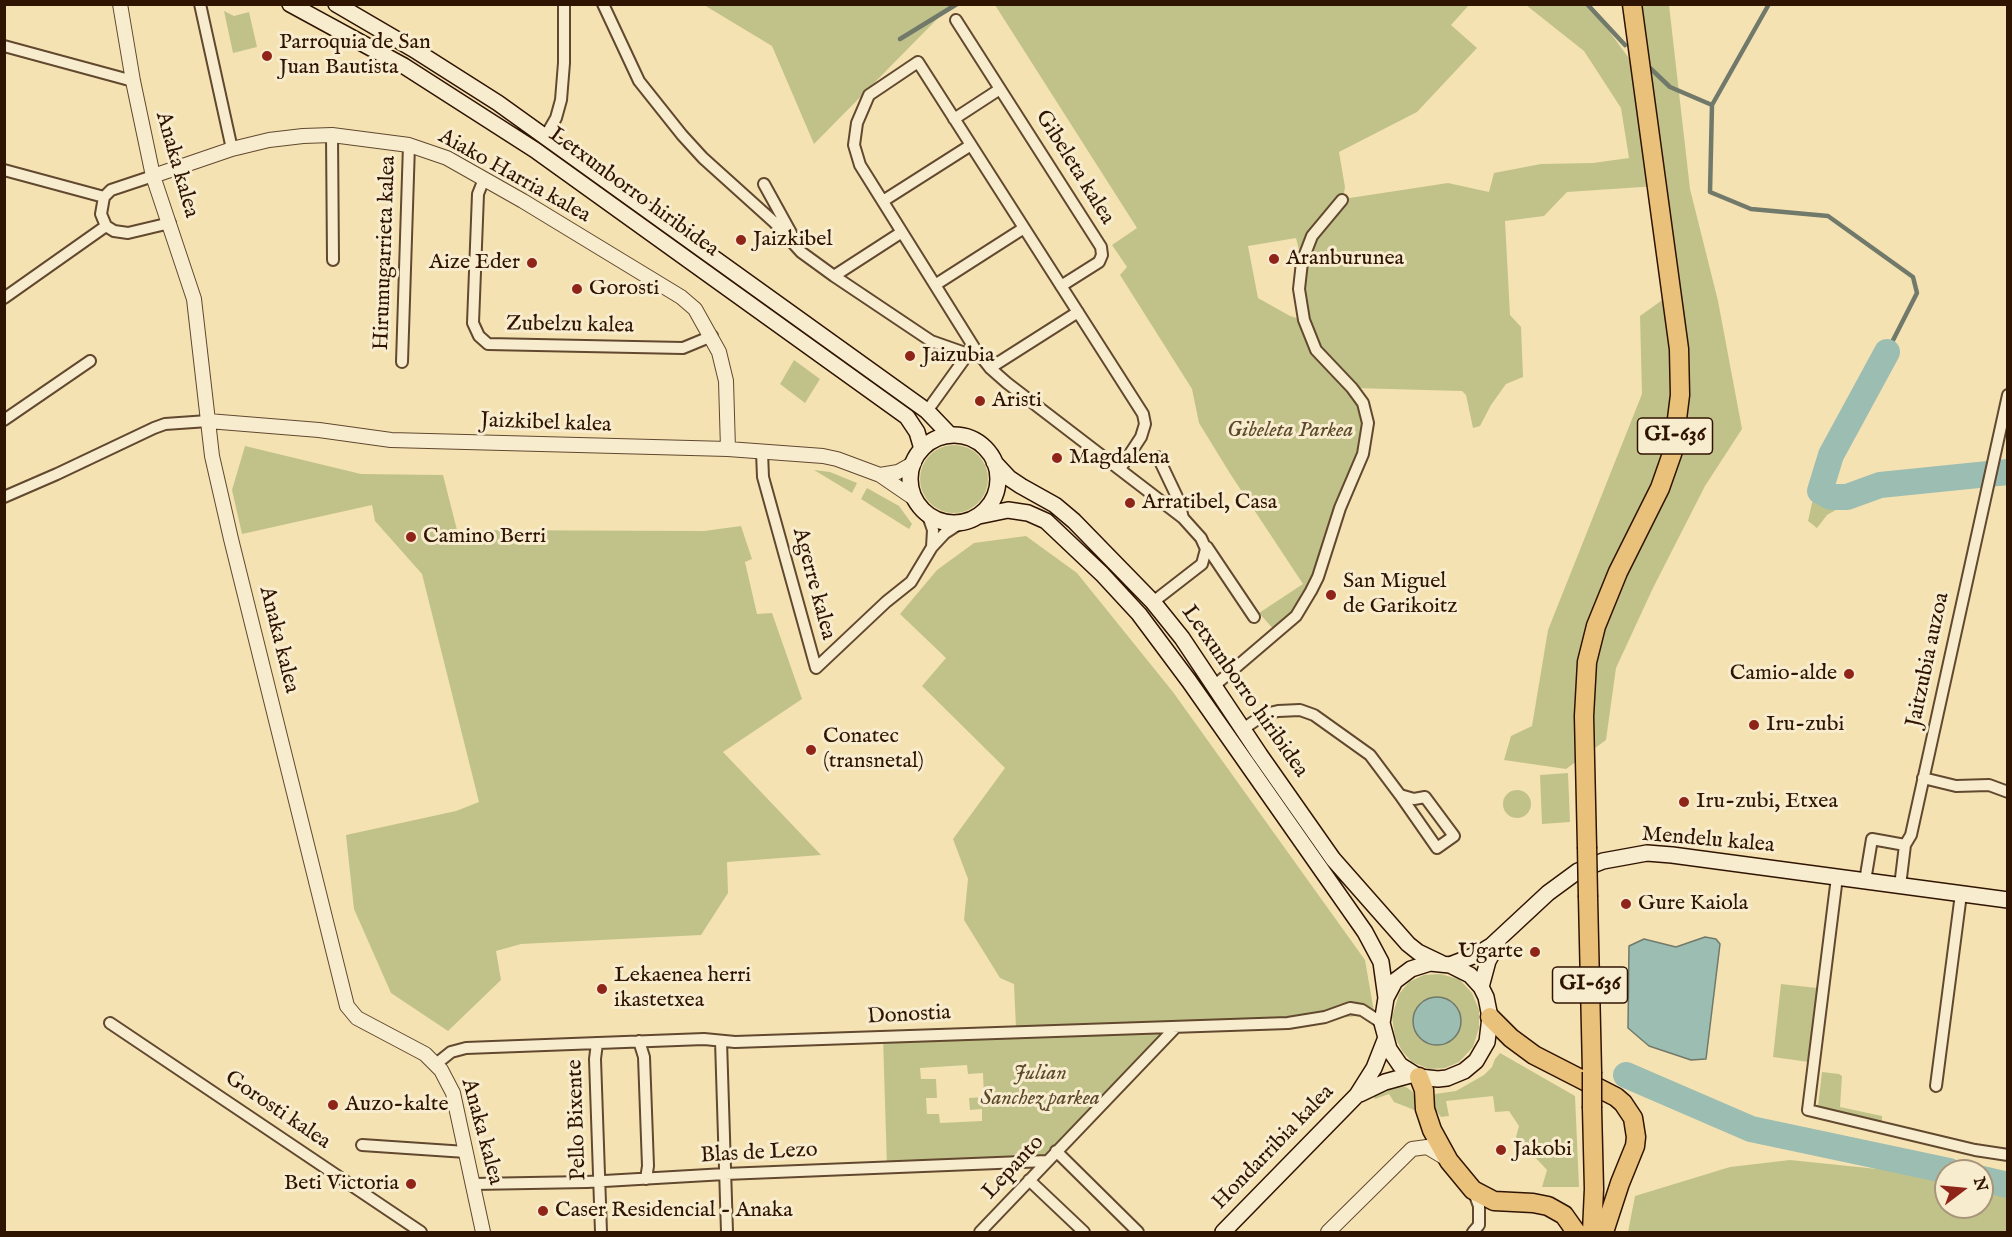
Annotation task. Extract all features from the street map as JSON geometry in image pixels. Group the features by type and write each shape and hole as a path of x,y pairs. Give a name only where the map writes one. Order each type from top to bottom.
{"main road":[{"name":"Letxunborro hiribidea","path":"290,4 404,66 535,150 907,417 917,432 918,456"},
{"name":"Letxunborro hiribidea","path":"336,4 413,49 545,137 927,411 950,435"},
{"name":"GI-636","path":"1592,1233 1594,1189 1584,716 1587,662 1596,626 1618,573 1660,488 1673,450 1680,395 1679,349 1632,4"},
{"path":"950,435 964,436 976,441 987,450 998,473 998,485 988,507 979,516 962,522 944,522 927,513 915,499 911,488 911,475 918,456 930,442 950,435"},
{"name":"Letxunborro hiribidea","path":"994,462 1009,478 1055,505 1074,521 1153,602 1182,638 1333,859 1408,944 1418,952 1445,964"},
{"name":"Letxunborro hiribidea","path":"979,516 1008,510 1028,513 1046,521 1102,574 1139,614 1189,681 1365,932 1381,962 1386,998"},
{"name":"Mendelu kalea","path":"1445,964 1478,954 1572,875 1591,865 1621,857 1647,854 1672,855 2007,900"},
{"name":"Mendelu kalea","path":"1481,987 1488,961 1502,936"},
{"path":"1445,964 1464,970 1481,987 1486,997 1490,1017 1487,1042 1482,1053 1464,1071 1447,1078 1428,1079 1416,1076 1393,1057 1385,1040 1382,1023 1386,998 1395,981 1421,965 1445,964"},
{"path":"1490,1017 1511,1038 1534,1055 1616,1097 1633,1118 1636,1127 1635,1146 1604,1233"},
{"name":"Hondarribia kalea","path":"1223,1233 1358,1095 1374,1068 1385,1040"},
{"path":"1416,1076 1424,1090 1425,1109 1432,1130 1449,1161 1473,1190 1494,1201 1548,1206 1564,1215 1576,1233"},
{"name":"Hondarribia kalea","path":"1358,1095 1385,1082 1416,1076"}],"street":[{"name":"Anaka kalea","path":"120,4 153,176 194,299 212,456 347,1006 357,1018 425,1054 436,1064 448,1081 453,1093 483,1233"},
{"path":"200,4 232,149"},
{"path":"545,137 556,118 561,100 564,63 564,4"},
{"path":"603,4 644,88 703,158 774,222 801,252 931,341 972,352"},
{"name":"Gibeleta kalea","path":"956,20 1101,247 1102,255 1099,262 1061,286"},
{"path":"4,46 133,81"},
{"path":"1120,469 1141,437 1145,424 1143,414 918,62 868,95 857,123 854,144 860,165 935,285 972,352 1007,383 1183,518 1195,530 1254,617"},
{"path":"954,118 1000,89"},
{"path":"332,135 333,260"},
{"name":"Aiako Harria kalea","path":"153,176 232,149 269,140 332,135 409,145 447,158 523,201 681,297 695,309 719,352 726,381 728,449"},
{"name":"Hirumugarrieta kalea","path":"402,362 409,145"},
{"path":"883,201 971,145"},
{"path":"5,170 104,197"},
{"path":"153,176 111,190 104,197 101,214 106,226 114,231 128,233 170,223"},
{"name":"Zubelzu kalea","path":"483,179 478,194 473,323 479,336 488,344 683,348 712,336"},
{"path":"764,184 801,252"},
{"path":"1214,686 1296,616 1318,576 1340,508 1363,454 1368,423 1363,403 1316,350 1304,320 1299,289 1302,262 1312,236 1342,200"},
{"path":"4,298 106,226"},
{"path":"935,285 1024,228"},
{"path":"834,276 902,232"},
{"path":"990,368 1078,312"},
{"path":"927,411 972,352"},
{"path":"4,420 90,361"},
{"name":"Jaitzubia auzoa","path":"1900,886 1905,845 1911,835 2007,395"},
{"path":"4,497 154,428 165,424 208,422"},
{"name":"Jaizkibel kalea","path":"208,422 319,430 391,441 728,449 823,456 880,475 915,499"},
{"name":"Agerre kalea","path":"762,452 763,477 816,668 911,582 932,547 945,533 962,522"},
{"path":"880,475 898,472 918,456"},
{"path":"1158,458 1178,499 1183,518"},
{"path":"927,513 933,530 932,547"},
{"path":"1153,602 1202,564 1206,555 1205,544"},
{"path":"1243,729 1265,714 1278,711 1300,710 1314,715 1370,754 1437,848 1454,836 1425,796 1414,799 1400,795"},
{"path":"1923,778 1956,786 1989,785 2007,792"},
{"path":"1865,881 1872,839 1905,845"},
{"path":"1837,877 1808,1110 1975,1150 2007,1155"},
{"path":"1936,1086 1962,894"},
{"name":"Donostia","path":"436,1064 451,1052 466,1048 704,1039 735,1042 1288,1023 1325,1017 1350,1008 1362,1010 1382,1023"},
{"name":"Gorosti kalea","path":"110,1023 421,1233"},
{"name":"Lepanto","path":"980,1233 1176,1027"},
{"path":"639,1041 644,1057 648,1166 646,1179"},
{"path":"721,1041 727,1233"},
{"name":"Pello Bixente","path":"597,1043 595,1059 601,1233"},
{"path":"362,1145 466,1152"},
{"path":"1328,1233 1412,1149 1427,1147 1449,1161"},
{"path":"1056,1151 1138,1233"},
{"name":"Blas de Lezo","path":"473,1184 599,1182 725,1174 1047,1161"},
{"path":"1029,1180 1084,1233"},
{"path":"1473,1190 1479,1206 1479,1225 1473,1233"}],"green space":[{"path":"704,5 951,5 814,144 772,46"},
{"name":"Gibeleta Parkea","path":"995,5 1469,5 1451,25 1477,48 1417,112 1339,152 1345,187 1343,199 1448,183 1489,192 1494,173 1541,164 1593,163 1629,158 1621,108 1584,51 1526,5 1587,5 1642,76 1632,5 1669,5 1690,189 1718,301 1742,429 1705,486 1653,588 1616,668 1606,740 1566,769 1504,760 1511,736 1532,726 1548,630 1642,394 1640,316 1672,293 1657,186 1567,192 1544,216 1505,221 1510,315 1521,327 1523,377 1506,384 1480,426 1473,428 1466,395 1462,391 1353,388 1363,403 1363,454 1311,591 1277,633 1259,613 1303,584 1199,423 1192,389 1120,275 1127,267 1112,245 1137,228","holes":["1296,238 1302,262 1303,320 1290,316 1258,298 1248,246"]},
{"path":"224,11 234,16 249,12 257,47 233,53"},
{"path":"794,360 820,379 805,403 780,384"},
{"path":"1840,429 1846,435 1831,485 1846,489 1888,477 1952,476 2007,467 2007,479 1902,484 1862,495 1827,515 1817,528 1808,521 1819,472"},
{"path":"961,445 973,451 982,460 988,472 986,492 978,503 961,513 947,513 930,503 922,492 920,472 930,455 941,447"},
{"path":"245,446 361,474 443,475 457,530 704,531 741,526 752,559 745,562 757,614 772,613 802,699 723,752 821,855 727,862 728,893 701,935 521,944 496,951 501,980 448,1031 391,993 354,909 346,835 456,811 479,802 422,574 375,521 372,505 242,534 232,490"},
{"path":"814,470 830,472 857,483 852,493"},
{"path":"867,488 899,506 912,524 909,529 861,499"},
{"path":"1026,536 1077,573 1173,692 1365,960 1374,1012 1350,1017 1016,1028 1014,984 1000,978 964,920 968,879 953,839 1005,768 922,686 946,658 900,614 937,570 974,543"},
{"path":"1568,773 1570,822 1542,824 1540,775"},
{"path":"1517,790 1527,794 1531,804 1527,814 1517,818 1507,814 1503,804 1507,794"},
{"path":"1440,974 1459,979 1472,993 1479,1010 1479,1028 1473,1047 1459,1062 1445,1068 1429,1069 1412,1062 1402,1051 1395,1037 1392,1017 1399,994 1409,982 1424,975","holes":["1440,997 1448,1000 1458,1009 1460,1018 1458,1031 1414,1028 1414,1015 1420,1003 1427,999"]},
{"path":"1781,984 1817,988 1809,1062 1773,1057"},
{"name":"Julian Sanchez parkea","path":"1176,1027 1047,1161 887,1168 883,1037","holes":["967,1065 968,1074 983,1073 984,1097 969,1098 970,1110 982,1109 982,1121 940,1123 939,1114 927,1114 926,1098 937,1098 936,1079 921,1079 920,1068"]},
{"path":"1500,1053 1575,1096 1579,1187 1542,1187 1547,1170 1516,1137 1519,1126 1509,1111 1495,1112 1493,1096 1446,1101 1449,1116 1441,1117 1435,1109 1435,1094 1456,1091 1484,1075"},
{"path":"1822,1072 1842,1076 1840,1107 1882,1116 1882,1124 1818,1107"},
{"path":"1395,1084 1413,1092 1417,1111 1394,1102 1389,1094 1375,1099 1372,1094"},
{"path":"1790,1160 1926,1174 1934,1176 1934,1219 1994,1219 1994,1193 2007,1197 2007,1232 1628,1232 1635,1196 1730,1167"}],"water":[{"path":"1705,937 1716,939 1720,944 1706,1059 1691,1060 1649,1046 1628,1028 1629,946 1644,939 1676,947"},
{"path":"1437,997 1454,1004 1461,1021 1454,1038 1437,1045 1420,1038 1413,1021 1420,1004"}],"waterway":[{"path":"900,39 957,4"},
{"path":"1587,4 1625,45"},
{"path":"1712,105 1769,4"},
{"path":"1650,68 1670,87 1712,105 1710,192 1751,209 1828,216 1913,277 1917,293 1887,352"},
{"path":"1887,352 1831,455 1820,491 1831,497 1847,497 1880,485 2008,472"},
{"path":"1626,1075 1751,1129 1934,1168"},
{"path":"1994,1182 2008,1185"}],"place":[{"name":"Parroquia de San Juan Bautista","path":"267,56"},
{"name":"Jaizkibel","path":"741,240"},
{"name":"Aranburunea","path":"1274,259"},
{"name":"Aize Eder","path":"532,263"},
{"name":"Gorosti","path":"577,289"},
{"name":"Jaizubia","path":"910,356"},
{"name":"Aristi","path":"980,401"},
{"name":"Magdalena","path":"1057,458"},
{"name":"Arratibel, Casa","path":"1130,503"},
{"name":"Camino Berri","path":"411,537"},
{"name":"San Miguel de Garikoitz","path":"1331,595"},
{"name":"Camio-alde","path":"1849,674"},
{"name":"Iru-zubi","path":"1754,725"},
{"name":"Conatec (transnetal)","path":"811,750"},
{"name":"Iru-zubi, Etxea","path":"1684,802"},
{"name":"Gure Kaiola","path":"1626,904"},
{"name":"Ugarte","path":"1535,952"},
{"name":"Lekaenea herri ikastetxea","path":"602,989"},
{"name":"Auzo-kalte","path":"333,1105"},
{"name":"Jakobi","path":"1501,1150"},
{"name":"Beti Victoria","path":"411,1184"},
{"name":"Caser Residencial - Anaka","path":"543,1211"}]}
